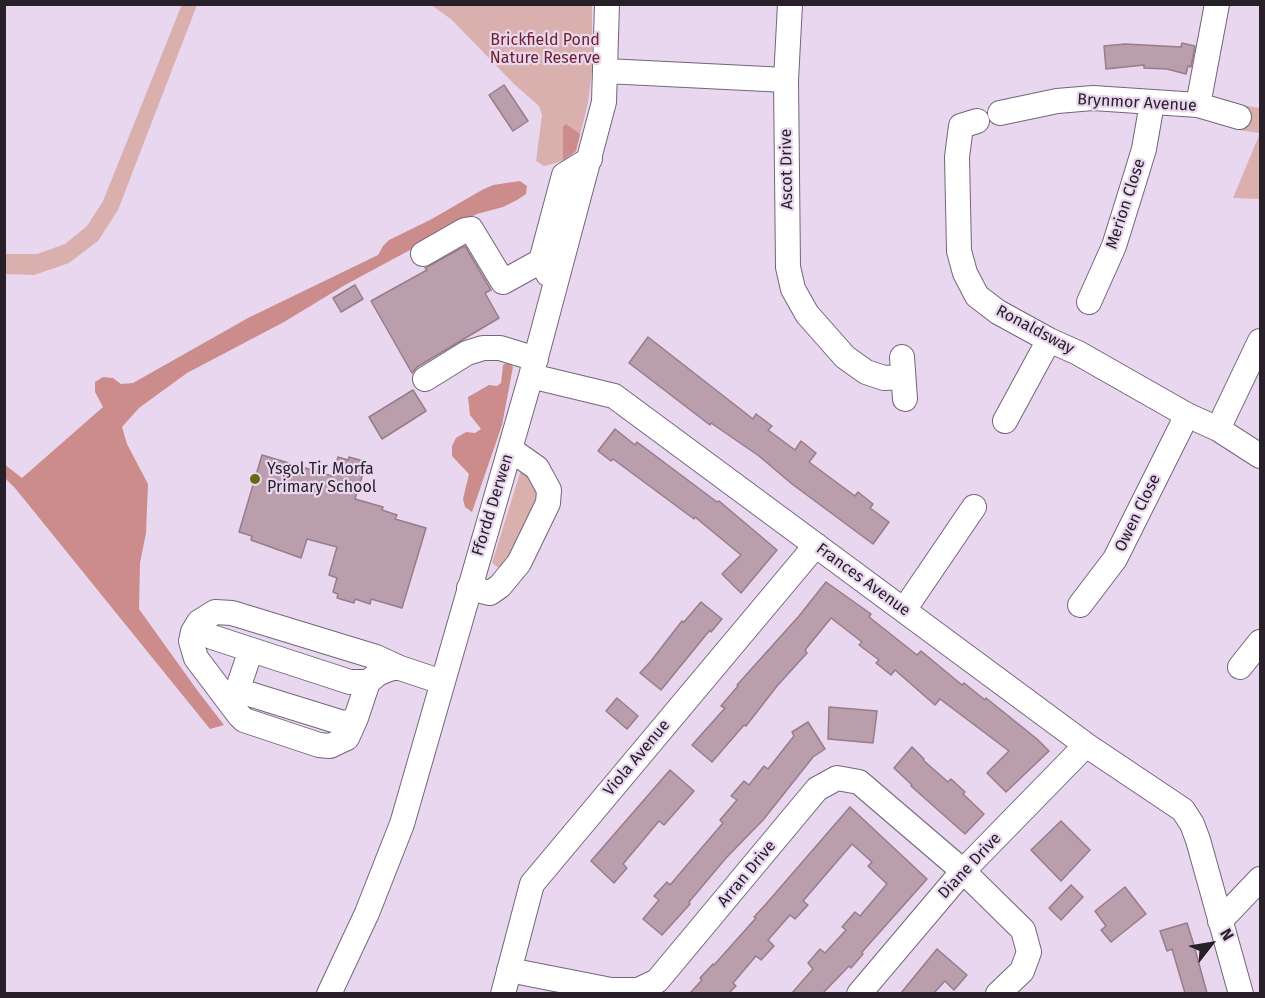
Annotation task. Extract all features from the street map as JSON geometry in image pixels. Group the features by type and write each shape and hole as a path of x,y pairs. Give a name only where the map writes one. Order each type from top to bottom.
{"street":[{"name":"Ffordd Derwen","path":"329,993 367,913 402,824 533,368 604,102 607,4"},
{"name":"Ascot Drive","path":"790,4 786,80 789,267 793,289 807,314 845,357 866,372 884,378 903,378"},
{"path":"1198,105 1217,4"},
{"path":"606,71 786,80"},
{"name":"Brynmor Avenue","path":"1000,113 1056,101 1093,98 1198,105 1239,117"},
{"name":"Merion Close","path":"1089,302 1114,246 1134,185 1144,149 1152,103"},
{"name":"Ronaldsway","path":"977,121 961,126 957,157 959,251 965,273 977,296 998,312 1078,353 1187,415 1218,429 1260,456"},
{"path":"555,286 541,261 564,174 590,159"},
{"path":"423,254 465,230 471,229 503,282 541,261"},
{"path":"1005,421 1049,340"},
{"path":"1218,429 1260,340"},
{"name":"Frances Avenue","path":"425,379 467,353 483,348 500,348 533,368 614,396 1086,745 1183,810 1198,840 1220,921"},
{"name":"Owen Close","path":"1080,605 1115,559 1187,415"},
{"path":"469,588 490,593 500,586 519,563 548,503 549,490 537,468 510,449"},
{"path":"904,610 974,507"},
{"name":"Viola Avenue","path":"503,993 532,884 816,545"},
{"path":"368,682 347,738 330,746 319,745 244,720 196,658 191,641 193,632 199,622 215,612 232,613 376,657 400,669 442,682"},
{"path":"212,637 350,682 368,682 386,670 400,669"},
{"path":"1240,667 1260,642"},
{"path":"251,650 240,681 239,687 243,692 343,723 356,718"},
{"name":"Diane Drive","path":"859,993 963,871 1086,745"},
{"name":"Arran Drive","path":"509,970 611,990 638,990 657,981 817,789 837,778 859,782 963,871 1023,930 1029,952 1022,971 998,993"},
{"path":"1241,993 1220,921 1260,879"}],"green space":[{"path":"182,4 197,5 118,210 98,241 69,263 34,275 5,274 5,254 37,254 65,244 87,226 103,201"},
{"name":"Brickfield Pond Nature Reserve","path":"431,5 592,5 592,71 588,103 576,151 567,159 549,165 544,166 536,161 542,115 539,106 514,84 451,19"},
{"path":"1242,105 1260,108 1260,133 1238,130"},
{"path":"1260,133 1260,199 1233,198"},
{"path":"525,471 540,491 504,572 492,563 520,473"}],"shaded area":[{"path":"566,124 580,134 576,151 563,160 563,127"},
{"path":"520,181 527,186 526,194 517,200 503,207 477,214 345,285 284,322 187,373 139,408 122,427 127,444 148,484 146,533 140,563 139,609 224,725 210,729 5,478 4,464 22,478 103,407 95,392 95,382 103,377 113,378 121,384 133,383 248,318 378,255 389,240 482,190 493,185"},
{"path":"508,362 513,367 502,425 472,512 465,507 463,499 469,474 452,456 452,446 456,438 466,432 475,433 481,429 470,415 468,397 489,385 497,386 501,383 503,365"}],"building":[{"path":"1182,43 1195,46 1191,67 1188,66 1186,74 1167,69 1144,68 1144,65 1106,69 1104,46 1125,44 1181,47"},
{"path":"504,85 528,121 513,131 489,95"},
{"path":"465,246 491,290 485,293 499,318 417,367 412,373 371,301"},
{"path":"355,285 363,299 341,312 333,298"},
{"path":"648,337 753,419 756,414 772,426 768,430 795,450 801,441 816,453 809,462 855,496 858,492 873,504 870,508 889,522 873,544 792,484 759,456 711,423 710,425 629,363"},
{"path":"413,390 426,411 382,439 369,417"},
{"path":"615,429 635,445 637,442 717,502 719,501 777,550 741,593 722,574 741,555 695,517 694,519 613,459 611,461 598,451"},
{"path":"262,455 332,476 338,457 363,461 361,466 365,467 355,499 383,507 382,510 397,515 395,519 426,528 402,608 371,599 370,604 355,599 354,603 337,598 338,594 333,592 337,578 329,575 337,547 307,539 301,558 251,540 252,536 239,532"},
{"path":"826,582 871,614 869,617 917,655 921,651 962,685 964,683 985,700 986,698 1049,751 1006,792 987,773 1009,751 940,699 935,705 895,670 891,675 876,663 879,660 859,645 862,642 831,618 805,650 807,653 777,686 746,726 744,725 712,762 692,745 725,708 721,706 737,685"},
{"path":"701,602 722,619 711,632 710,630 661,690 640,673 682,621 684,622"},
{"path":"617,698 638,716 627,729 606,711"},
{"path":"829,707 877,711 873,743 828,739"},
{"path":"808,722 825,749 813,757 763,820 726,858 662,935 643,919 659,900 654,896 667,882 670,885 723,823 720,820 737,800 731,796 744,781 749,785 764,766 768,769 794,736 792,732"},
{"path":"912,747 948,782 951,779 965,792 963,794 984,814 965,834 894,768"},
{"path":"670,770 694,791 664,825 659,821 623,864 627,868 614,883 591,861"},
{"path":"850,807 927,879 862,952 863,954 851,968 849,966 823,993 792,993 813,969 808,963 820,949 825,953 846,930 842,927 855,912 860,916 887,884 868,866 872,862 852,844 803,901 808,905 795,919 790,915 768,940 774,946 761,960 756,956 733,983 736,986 729,993 690,993 702,980 700,978 756,918 754,917"},
{"path":"1061,821 1090,850 1061,881 1031,850"},
{"path":"1071,885 1083,897 1061,920 1049,908"},
{"path":"1125,887 1146,914 1111,942 1101,930 1106,926 1095,911"},
{"path":"1187,923 1207,993 1185,993 1172,949 1167,951 1160,931"},
{"path":"937,949 967,975 954,990 945,981 934,993 901,993"}],"place":[{"name":"Ysgol Tir Morfa Primary School","path":"255,479"}]}
